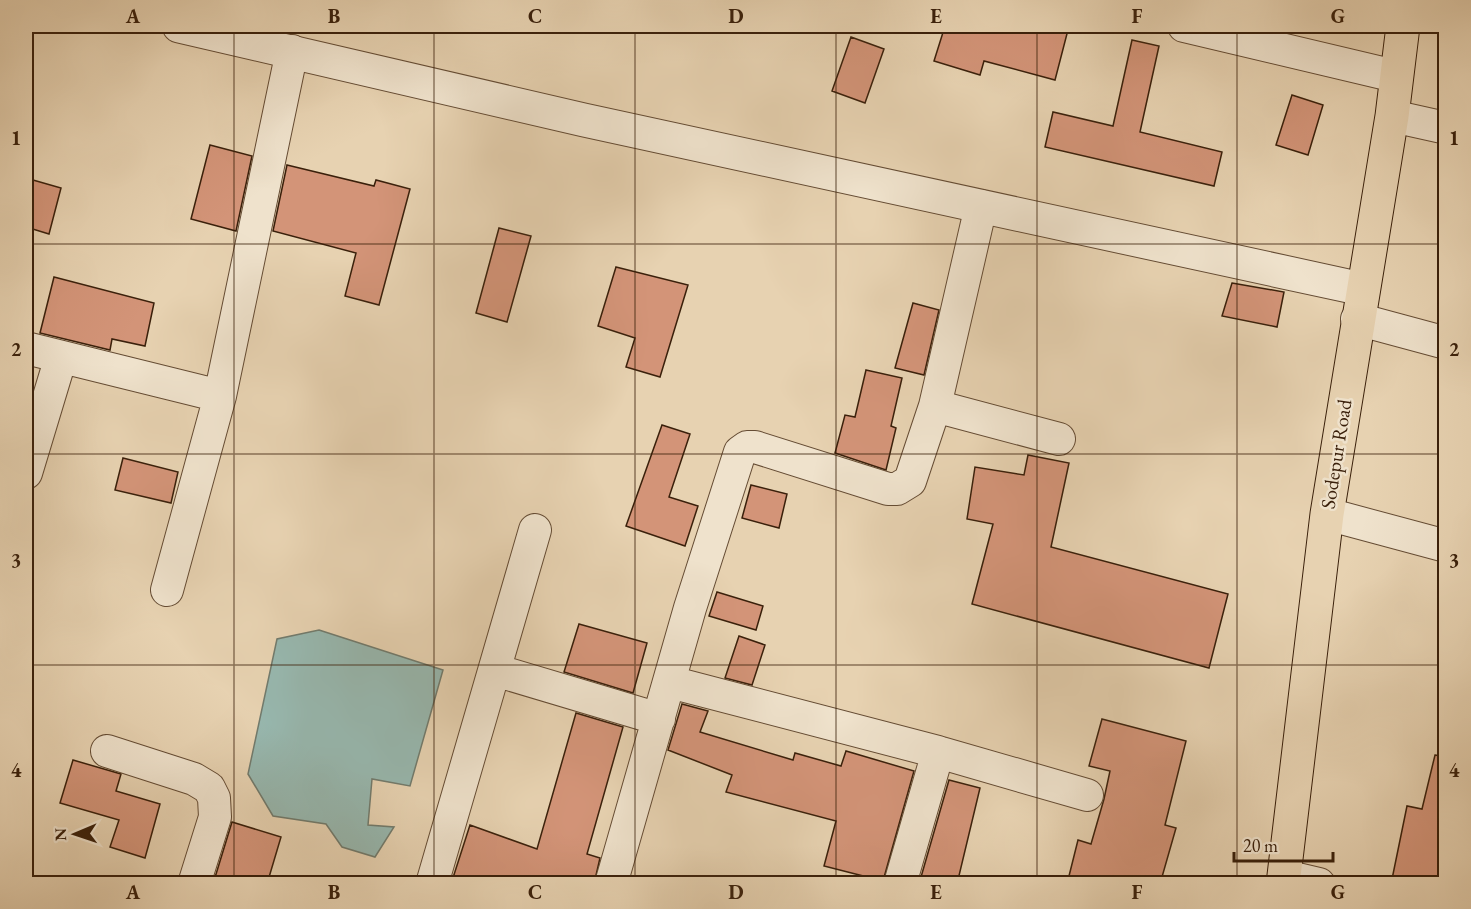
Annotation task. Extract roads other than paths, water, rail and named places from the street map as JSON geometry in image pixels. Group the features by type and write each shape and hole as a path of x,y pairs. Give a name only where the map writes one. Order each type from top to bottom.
{"main road":[{"name":"Sodepur Road","path":"1284,880 1327,513 1359,304 1392,116 1395,76 1403,26"}],"street":[{"path":"179,26 584,120 981,206 1359,304 1446,343"},
{"path":"1184,26 1395,76"},
{"path":"167,590 220,396 292,51"},
{"path":"1392,116 1446,128"},
{"path":"611,884 735,462 740,452 747,447 755,447 888,489 897,489 910,481 935,406 981,206"},
{"path":"26,348 220,396"},
{"path":"26,473 61,357"},
{"path":"935,406 1059,439"},
{"path":"1327,513 1446,546"},
{"path":"432,884 535,530"},
{"path":"495,670 659,719"},
{"path":"670,682 938,752 1087,795"},
{"path":"108,751 194,779 209,789 214,798 215,817 194,884"},
{"path":"900,884 938,752"},
{"path":"1284,880 1319,884"}],"water":[{"path":"319,630 443,670 410,786 372,779 368,825 394,827 375,857 342,847 326,824 273,816 248,774 277,639"}]}
